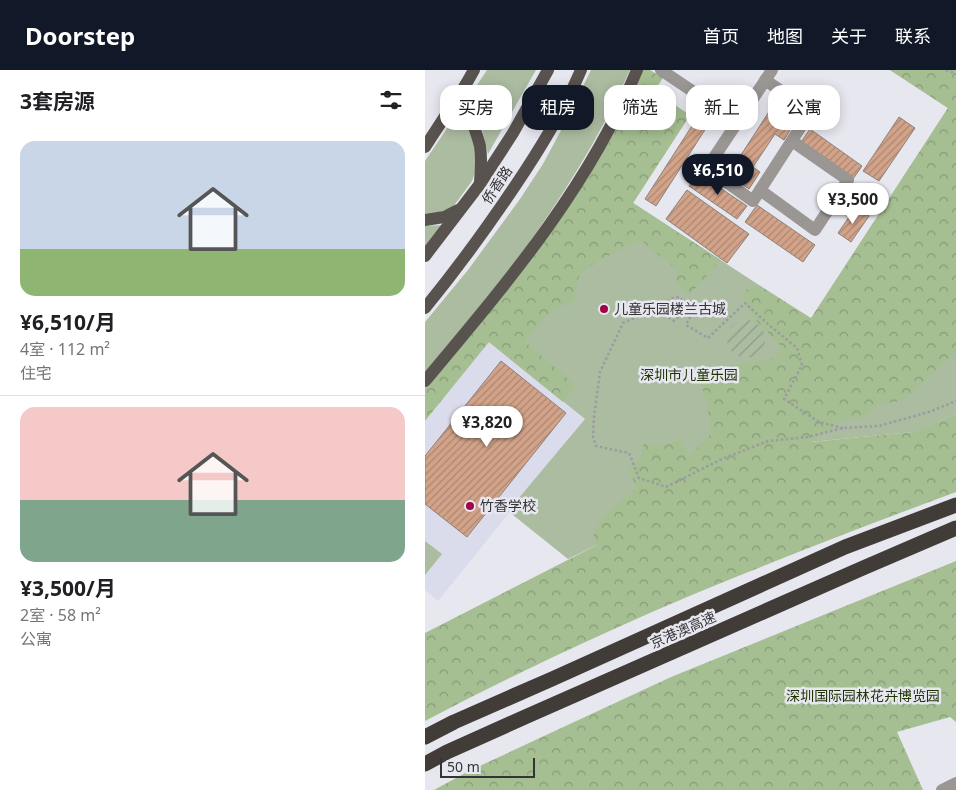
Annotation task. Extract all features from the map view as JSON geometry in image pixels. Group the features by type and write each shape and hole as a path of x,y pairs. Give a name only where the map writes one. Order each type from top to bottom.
{"highway":[{"name":"京港澳高速","path":"425,737 454,722 845,547 956,505"},
{"name":"京港澳高速","path":"425,764 447,752 525,717 956,528"}],"main road":[{"path":"425,147 467,84 474,70"},
{"name":"侨香路","path":"425,256 480,184 513,133 548,70"},
{"name":"侨香路","path":"425,308 445,284 504,203 542,145 573,89 581,70"},
{"path":"425,381 536,245 591,163 629,91 637,70"},
{"path":"467,84 465,92 467,103 480,147 482,163 480,184"},
{"path":"425,220 444,217 460,209"}],"lane":[{"path":"661,70 686,87"},
{"path":"731,130 707,168 753,201 811,111 768,75 758,90"},
{"path":"760,190 815,230 848,180 792,141"},
{"path":"942,790 956,784"}],"path":[{"path":"946,70 956,74"},
{"path":"843,428 819,422 784,399 802,365 797,348 745,303 708,338 686,325 694,309 689,308 674,320 668,317 682,301 680,297 673,298 653,310 623,323 600,372 593,437 596,446 629,453 639,478 666,487 722,458 768,441 807,437 843,428 879,426 929,412 956,401"}],"shaded area":[{"name":"竹香学校","path":"489,342 585,419 438,601 425,590 425,421"}],"green space":[{"path":"487,70 536,70 527,85 522,85 522,94 512,112 512,85 477,85"},
{"path":"591,70 630,70 623,85 604,85 604,122 589,151 540,228 494,289 425,374 425,322 468,270 520,199 543,164 561,130 594,130 594,85 584,85"},
{"path":"643,70 650,70 663,78 658,85 637,85"},
{"name":"深圳市儿童乐园","path":"890,70 956,70 956,414 913,432 810,442 568,559 508,511 585,419 489,342 686,120 633,203 811,319 948,108"},
{"path":"890,70 956,70 956,351 904,400 878,404 867,415 860,418 846,418 811,442 912,432 956,414 956,492 795,553 664,607 526,670 425,721 425,633 597,545 593,533 601,520 636,488 629,469 640,460 644,443 663,445 681,439 688,457 711,434 707,401 699,380 716,368 774,358 781,346 750,314 742,291 760,286 811,318 948,108"},
{"path":"676,106 686,112 686,121 633,203 721,260 689,295 676,283 678,271 642,241 608,256 583,272 579,277 575,300 550,312 525,342 576,387 563,402 489,342 425,421 425,388 534,253 581,188 615,130 676,130"},
{"path":"446,130 469,130 474,143 477,166 472,181 453,207 425,217 425,161"},
{"path":"482,130 502,130 488,154"},
{"path":"444,225 425,247 425,226"},
{"path":"746,320 753,321 759,326 764,332 764,346 759,352 753,357 746,358 739,357 733,352 728,346 727,339 728,332 733,326 739,321"},
{"path":"425,541 442,554 425,575"},
{"name":"深圳国际园林花卉博览园","path":"956,561 956,722 950,717 897,732 923,790 434,790 469,771 671,677"}],"building":[{"path":"768,113 768,130 790,130 784,140 775,134 753,167 760,172 749,189 728,175"},
{"path":"899,117 915,128 879,181 863,171"},
{"path":"689,130 705,130 656,206 645,199"},
{"path":"809,130 811,130 862,166 853,179 801,142"},
{"path":"698,173 747,206 737,219 689,186"},
{"path":"687,190 749,234 727,263 666,219"},
{"path":"757,205 815,245 803,262 745,222"},
{"path":"856,207 869,216 851,242 838,233"},
{"path":"501,361 566,413 467,537 425,504 425,456"}],"place":[{"name":"儿童乐园楼兰古城","path":"604,309"},
{"name":"竹香学校","path":"470,506"}]}
